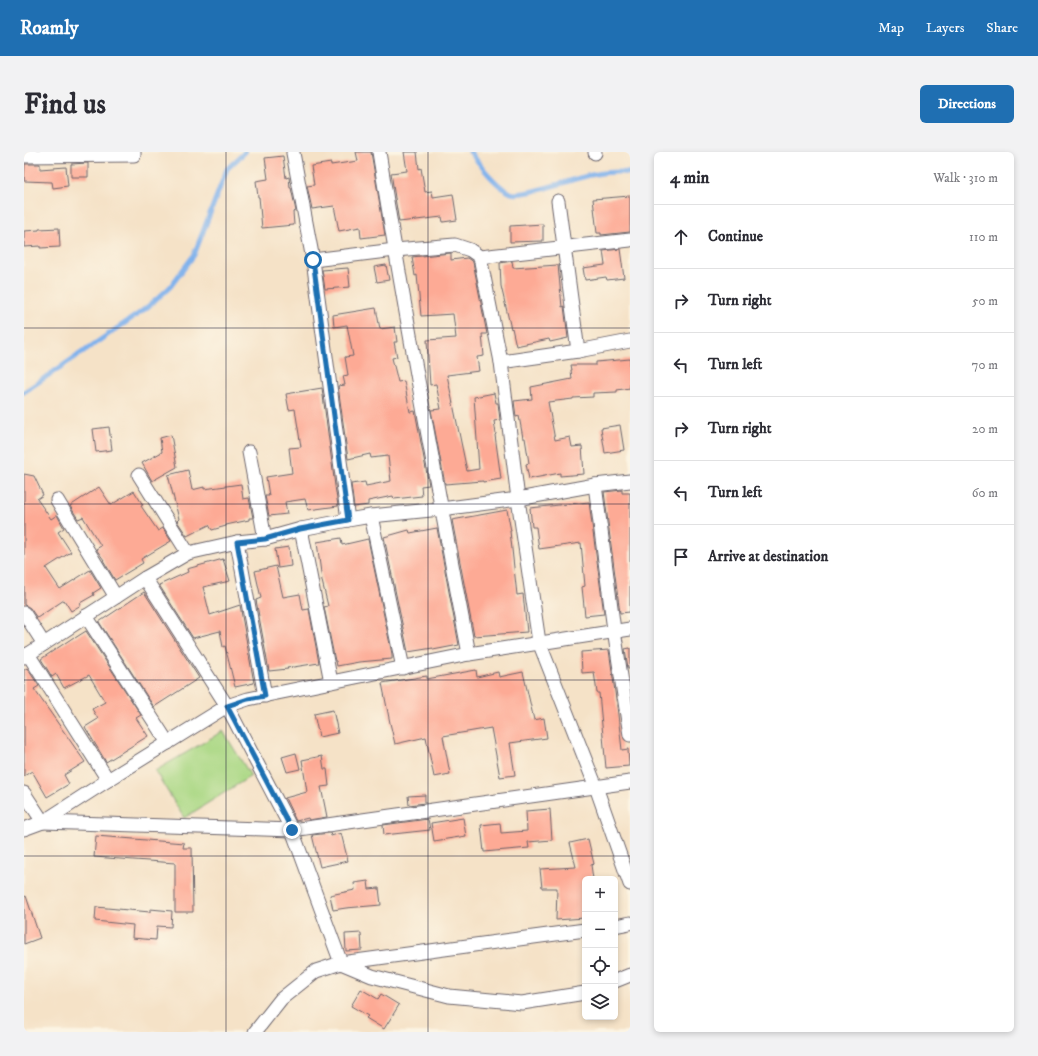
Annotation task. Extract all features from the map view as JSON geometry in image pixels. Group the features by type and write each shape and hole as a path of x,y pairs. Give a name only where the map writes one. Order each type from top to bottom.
{"street":[{"path":"24,156 134,155 134,152"},
{"path":"379,152 441,509 469,654"},
{"path":"293,153 313,260 348,520"},
{"path":"558,201 578,351"},
{"path":"313,260 395,250 455,245 470,250 480,257 630,240"},
{"path":"480,257 501,362 518,499 539,642 627,865 630,884"},
{"path":"501,362 578,351 630,341"},
{"path":"249,452 265,539"},
{"path":"139,475 188,553"},
{"path":"108,780 26,656 145,578 188,553 237,542 265,539 300,529 371,516 518,499 595,485 630,481"},
{"path":"595,485 614,630 630,735"},
{"path":"57,500 116,597"},
{"path":"371,516 403,668"},
{"path":"300,529 331,682"},
{"path":"237,542 265,696"},
{"path":"145,578 227,706 292,830 341,963 372,976 450,996 522,1003 582,993"},
{"path":"24,612 44,644"},
{"path":"86,616 168,743"},
{"path":"24,829 43,822 227,706 248,699 469,654 614,630 630,629"},
{"path":"43,822 292,830 630,782"},
{"path":"24,793 43,822"},
{"path":"618,926 630,924"},
{"path":"255,1032 281,999 316,971 341,963 582,930"},
{"path":"618,980 630,975"}],"green space":[{"path":"223,731 251,776 184,818 155,771"}],"building":[{"path":"356,152 371,152 385,235 361,238 360,227 339,231 334,206 312,209 307,186 314,185 311,166 358,161"},
{"path":"404,152 417,152 419,169 421,168 425,192 432,191 433,197 453,194 457,220 443,222 442,217 399,222 391,173 407,171"},
{"path":"283,156 286,178 289,177 290,188 296,211 293,212 294,225 262,228 256,181 268,179 265,158"},
{"path":"88,163 88,177 71,177 71,164"},
{"path":"25,164 40,164 40,169 66,167 68,186 53,188 52,182 24,181"},
{"path":"630,196 630,232 601,235 601,233 597,233 593,199"},
{"path":"543,224 543,241 510,242 510,226"},
{"path":"59,228 60,247 24,247 24,231"},
{"path":"620,249 624,278 607,280 606,277 585,280 583,268 605,265 603,251"},
{"path":"451,253 451,260 467,258 473,262 487,334 482,334 484,356 477,357 479,371 447,375 467,471 479,469 474,397 494,393 496,403 498,403 500,420 494,421 501,479 483,482 445,484 431,410 441,409 436,384 430,385 427,340 456,338 453,314 421,316 417,275 415,276 412,257"},
{"path":"512,261 513,268 558,265 562,307 564,306 568,338 550,342 549,339 516,346 501,286 500,263"},
{"path":"386,265 389,280 377,282 374,267"},
{"path":"348,268 350,287 325,289 322,270"},
{"path":"376,308 380,329 395,327 397,342 394,342 397,357 392,358 398,382 404,381 410,412 415,411 429,485 421,486 422,496 394,499 393,496 368,501 368,505 354,507 351,484 365,482 366,486 391,481 388,456 371,458 370,454 348,459 338,386 345,385 343,376 348,375 345,357 353,356 347,325 334,327 333,315"},
{"path":"630,359 630,388 617,390 617,392 593,393 593,397 573,398 548,402 555,440 570,437 572,447 582,446 584,474 560,476 560,473 529,479 526,464 529,463 525,438 523,438 519,416 516,417 514,401 532,399 531,387 572,379 571,365 596,365 596,362"},
{"path":"322,388 338,506 308,510 305,499 285,502 287,514 269,516 265,496 269,496 266,477 292,473 289,448 301,447 295,409 289,410 286,394"},
{"path":"620,425 624,450 605,453 601,428"},
{"path":"109,427 112,450 96,452 93,429"},
{"path":"171,435 177,467 152,481 142,463 162,452 160,438"},
{"path":"188,470 192,490 204,487 204,489 241,484 243,499 249,498 253,518 212,530 209,525 187,536 177,521 179,519 168,475"},
{"path":"24,474 34,476 43,495 37,499 51,519 57,515 64,528 58,532 71,552 46,568 60,589 90,570 101,588 93,593 94,595 80,603 81,605 71,611 64,600 37,618 30,608 24,605"},
{"path":"99,487 111,505 134,491 143,505 141,506 158,531 163,528 171,541 141,559 143,563 115,580 96,549 101,546 83,517 78,519 70,506"},
{"path":"622,490 622,493 630,493 630,612 620,613 604,492"},
{"path":"589,502 604,614 585,616 582,587 585,586 581,543 539,549 536,527 532,527 530,508"},
{"path":"507,510 511,531 517,595 523,594 527,632 474,636 452,520"},
{"path":"437,528 459,645 433,650 433,648 408,652 384,537 409,530 410,533"},
{"path":"341,538 342,545 368,539 392,659 337,666 324,607 328,606 322,581 317,542"},
{"path":"289,547 291,566 278,568 275,549"},
{"path":"223,559 230,581 203,587 210,615 240,605 254,683 235,687 225,646 223,647 220,631 193,638 159,585 188,572 187,569"},
{"path":"276,566 283,597 300,594 303,610 309,609 319,663 269,671 256,600 261,598 255,571"},
{"path":"144,592 199,678 154,707 99,622"},
{"path":"86,631 141,715 136,718 148,736 106,762 85,727 98,719 92,709 105,702 89,675 64,688 56,674 52,677 41,659 74,637 75,638"},
{"path":"630,648 630,668 628,668 625,649"},
{"path":"609,650 622,750 628,749 629,766 606,768 599,693 597,693 594,672 582,673 581,652"},
{"path":"27,668 39,686 34,689 85,762 64,775 69,784 47,797 32,771 24,776 24,670"},
{"path":"476,670 477,677 498,672 499,677 523,672 534,720 544,718 547,738 510,743 515,775 500,777 491,728 443,736 450,774 434,777 426,737 395,744 382,683 427,676 427,679"},
{"path":"333,710 338,733 319,737 314,714"},
{"path":"296,753 300,769 287,772 282,757"},
{"path":"322,756 324,769 327,769 329,786 321,787 327,817 309,820 308,818 296,821 285,798 307,792 302,760"},
{"path":"425,795 425,803 409,805 408,796"},
{"path":"550,809 552,840 528,842 529,848 484,852 481,825 500,823 501,833 527,831 526,811"},
{"path":"463,818 466,836 434,841 431,823"},
{"path":"428,819 430,830 384,835 383,825"},
{"path":"330,833 331,836 341,833 348,861 320,867 312,835"},
{"path":"96,836 184,843 183,848 192,848 193,912 175,912 175,863 94,857"},
{"path":"588,839 594,864 591,865 593,876 582,876 582,918 556,920 557,888 542,888 540,869 576,867 570,843"},
{"path":"368,881 369,889 379,888 381,905 333,910 330,895 355,890 354,883"},
{"path":"26,896 40,938 24,944 24,897"},
{"path":"96,907 150,912 150,909 172,911 171,927 157,926 156,940 132,938 133,925 95,921"},
{"path":"361,933 362,950 346,951 345,934"},
{"path":"361,989 378,999 381,994 399,1005 384,1029 366,1018 368,1016 351,1006"}],"waterway":[{"path":"24,392 141,312 170,287 194,255 227,169 245,152"},
{"path":"470,152 499,185 505,190 517,194 526,193 596,174 615,172 630,173"}],"route":[{"path":"292,830 227,706 248,699 265,696 237,542 265,539 300,529 348,520 313,260"}]}
